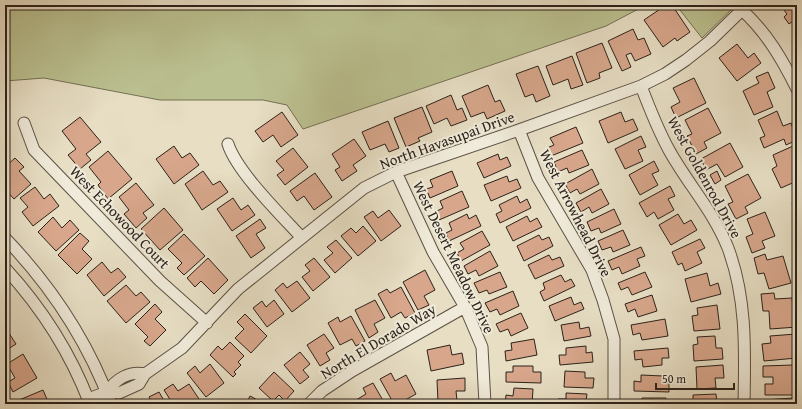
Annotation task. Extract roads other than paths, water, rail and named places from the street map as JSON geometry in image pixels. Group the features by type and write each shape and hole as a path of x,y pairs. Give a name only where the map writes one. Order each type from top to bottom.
{"street":[{"name":"North Havasupai Drive","path":"90,402 107,392 115,381 136,372 145,374 182,348 238,289 364,188 396,172 520,130 641,86 665,74 686,60 710,41 745,8"},
{"path":"745,8 773,44 797,89"},
{"name":"West Goldenrod Drive","path":"641,86 669,150 716,222 728,248 738,283 745,334 744,404"},
{"name":"West Echowood Court","path":"24,123 34,150 160,281 207,323"},
{"name":"West Arrowhead Drive","path":"520,130 538,178 592,270 603,300 614,339 614,404"},
{"path":"228,144 232,156 270,203 302,238"},
{"name":"West Desert Meadow Drive","path":"396,172 433,252 465,307 482,347 485,404"},
{"path":"5,238 35,272 73,324 95,364 111,404"},
{"path":"7,274 56,336 79,377 90,402"},
{"name":"North El Dorado Way","path":"310,404 322,391 352,371 465,307"}]}
